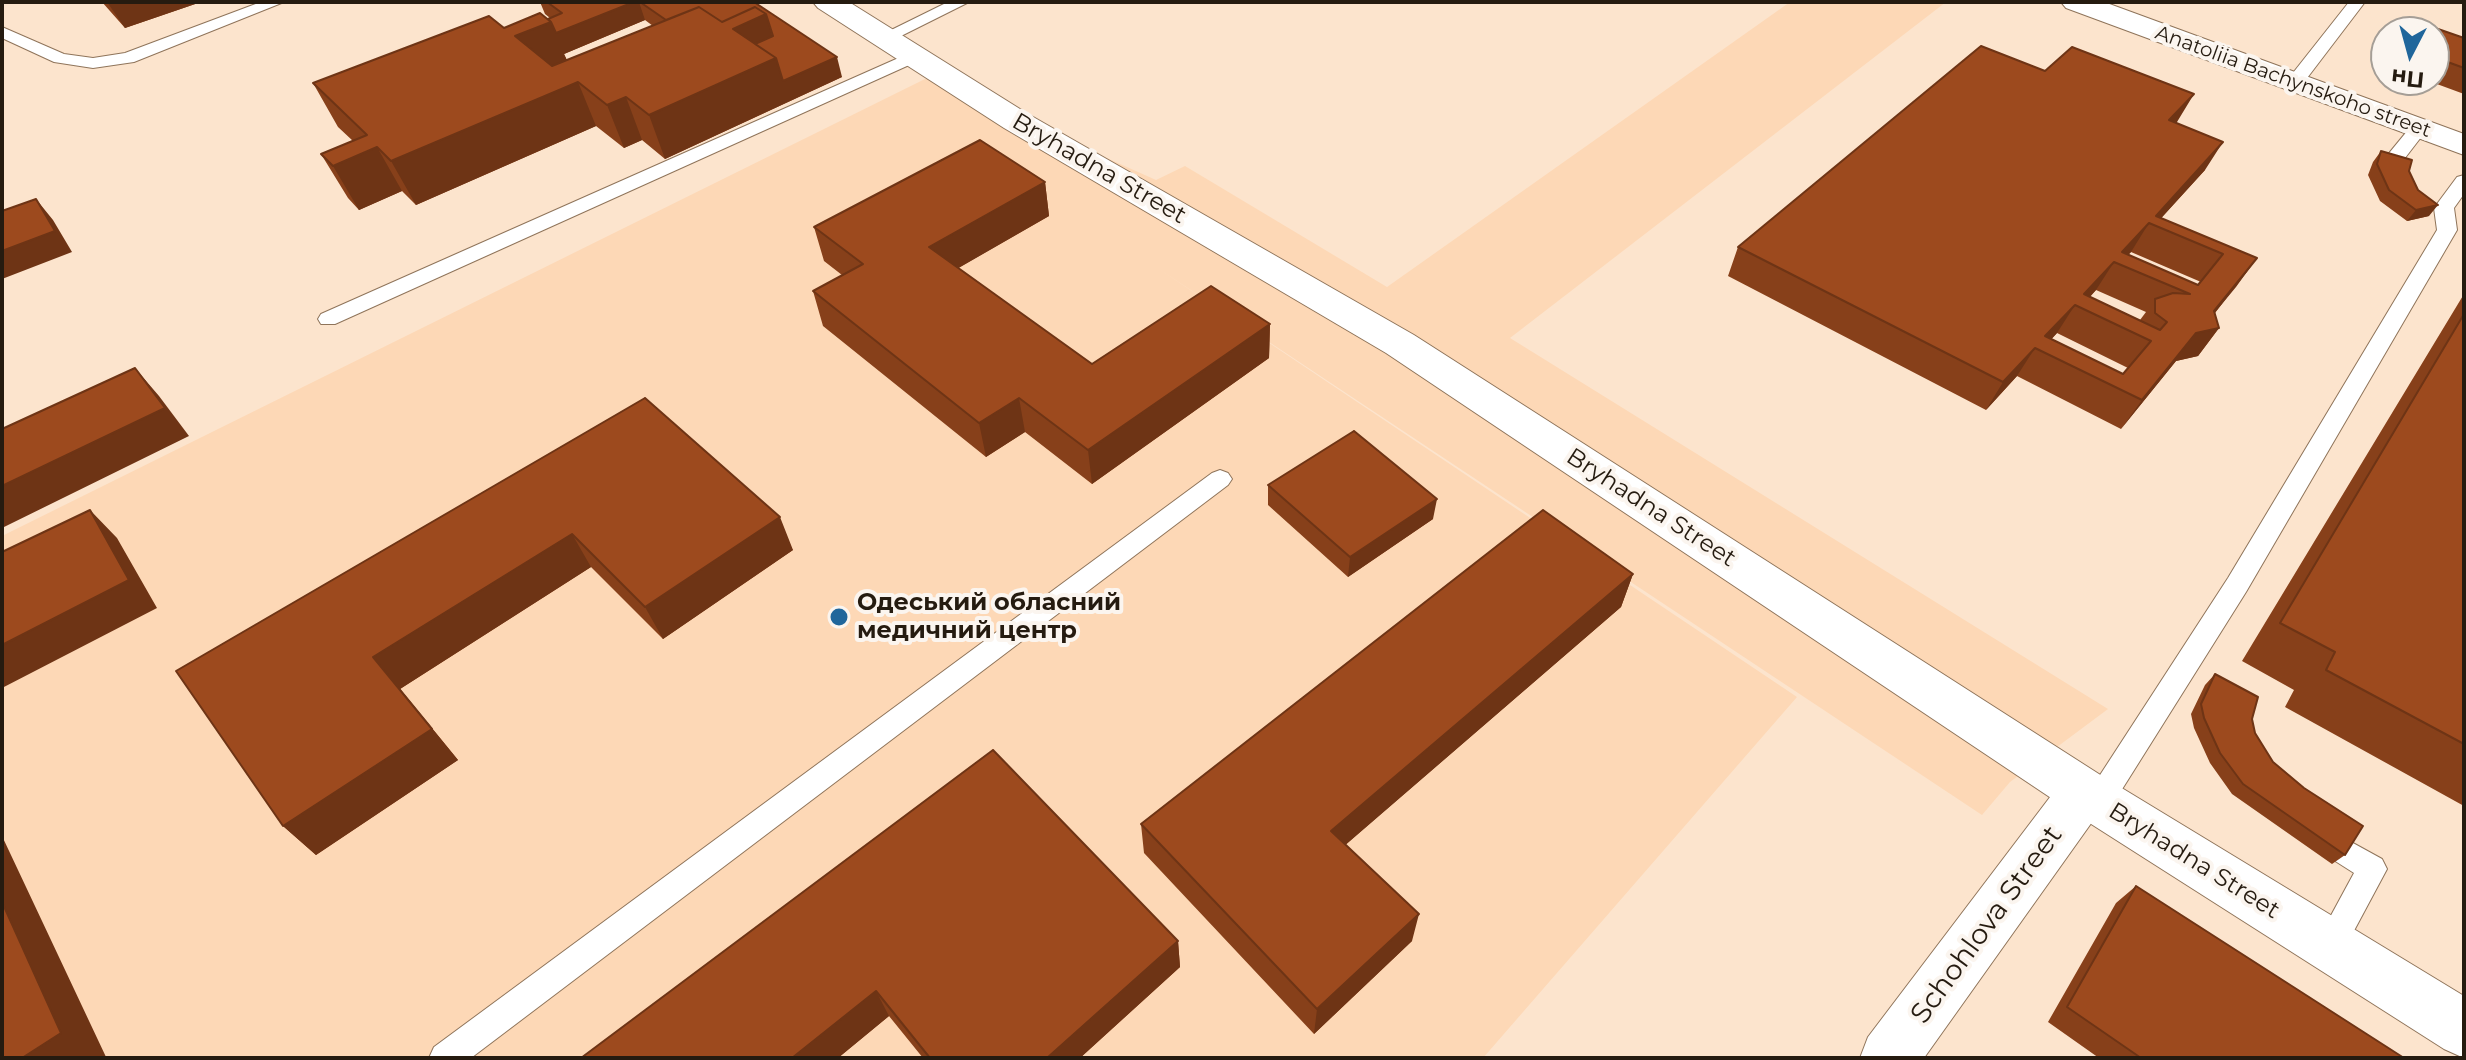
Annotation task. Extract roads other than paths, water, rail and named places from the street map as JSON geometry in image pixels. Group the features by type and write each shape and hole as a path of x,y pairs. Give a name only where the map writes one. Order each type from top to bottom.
{"street":[{"name":"Bryhadna Street","path":"828,2 898,47 1400,344 2092,796 2464,1029"},
{"name":"Anatoliia Bachynskoho street","path":"2076,2 2464,145"},
{"name":"Schohlova Street","path":"1889,1058 2092,796"}],"lane":[{"path":"2,32 60,58 93,63 128,58 276,2"},
{"path":"328,319 898,47 961,2"},
{"path":"2295,82 2357,2"},
{"path":"2388,167 2419,128"},
{"path":"2092,796 2237,585 2447,230 2444,208 2464,181"},
{"path":"445,1058 1220,479"},
{"path":"2330,945 2372,869 2342,850"}],"place":[{"name":"Одеський обласний медичний центр","path":"839,617"}]}
